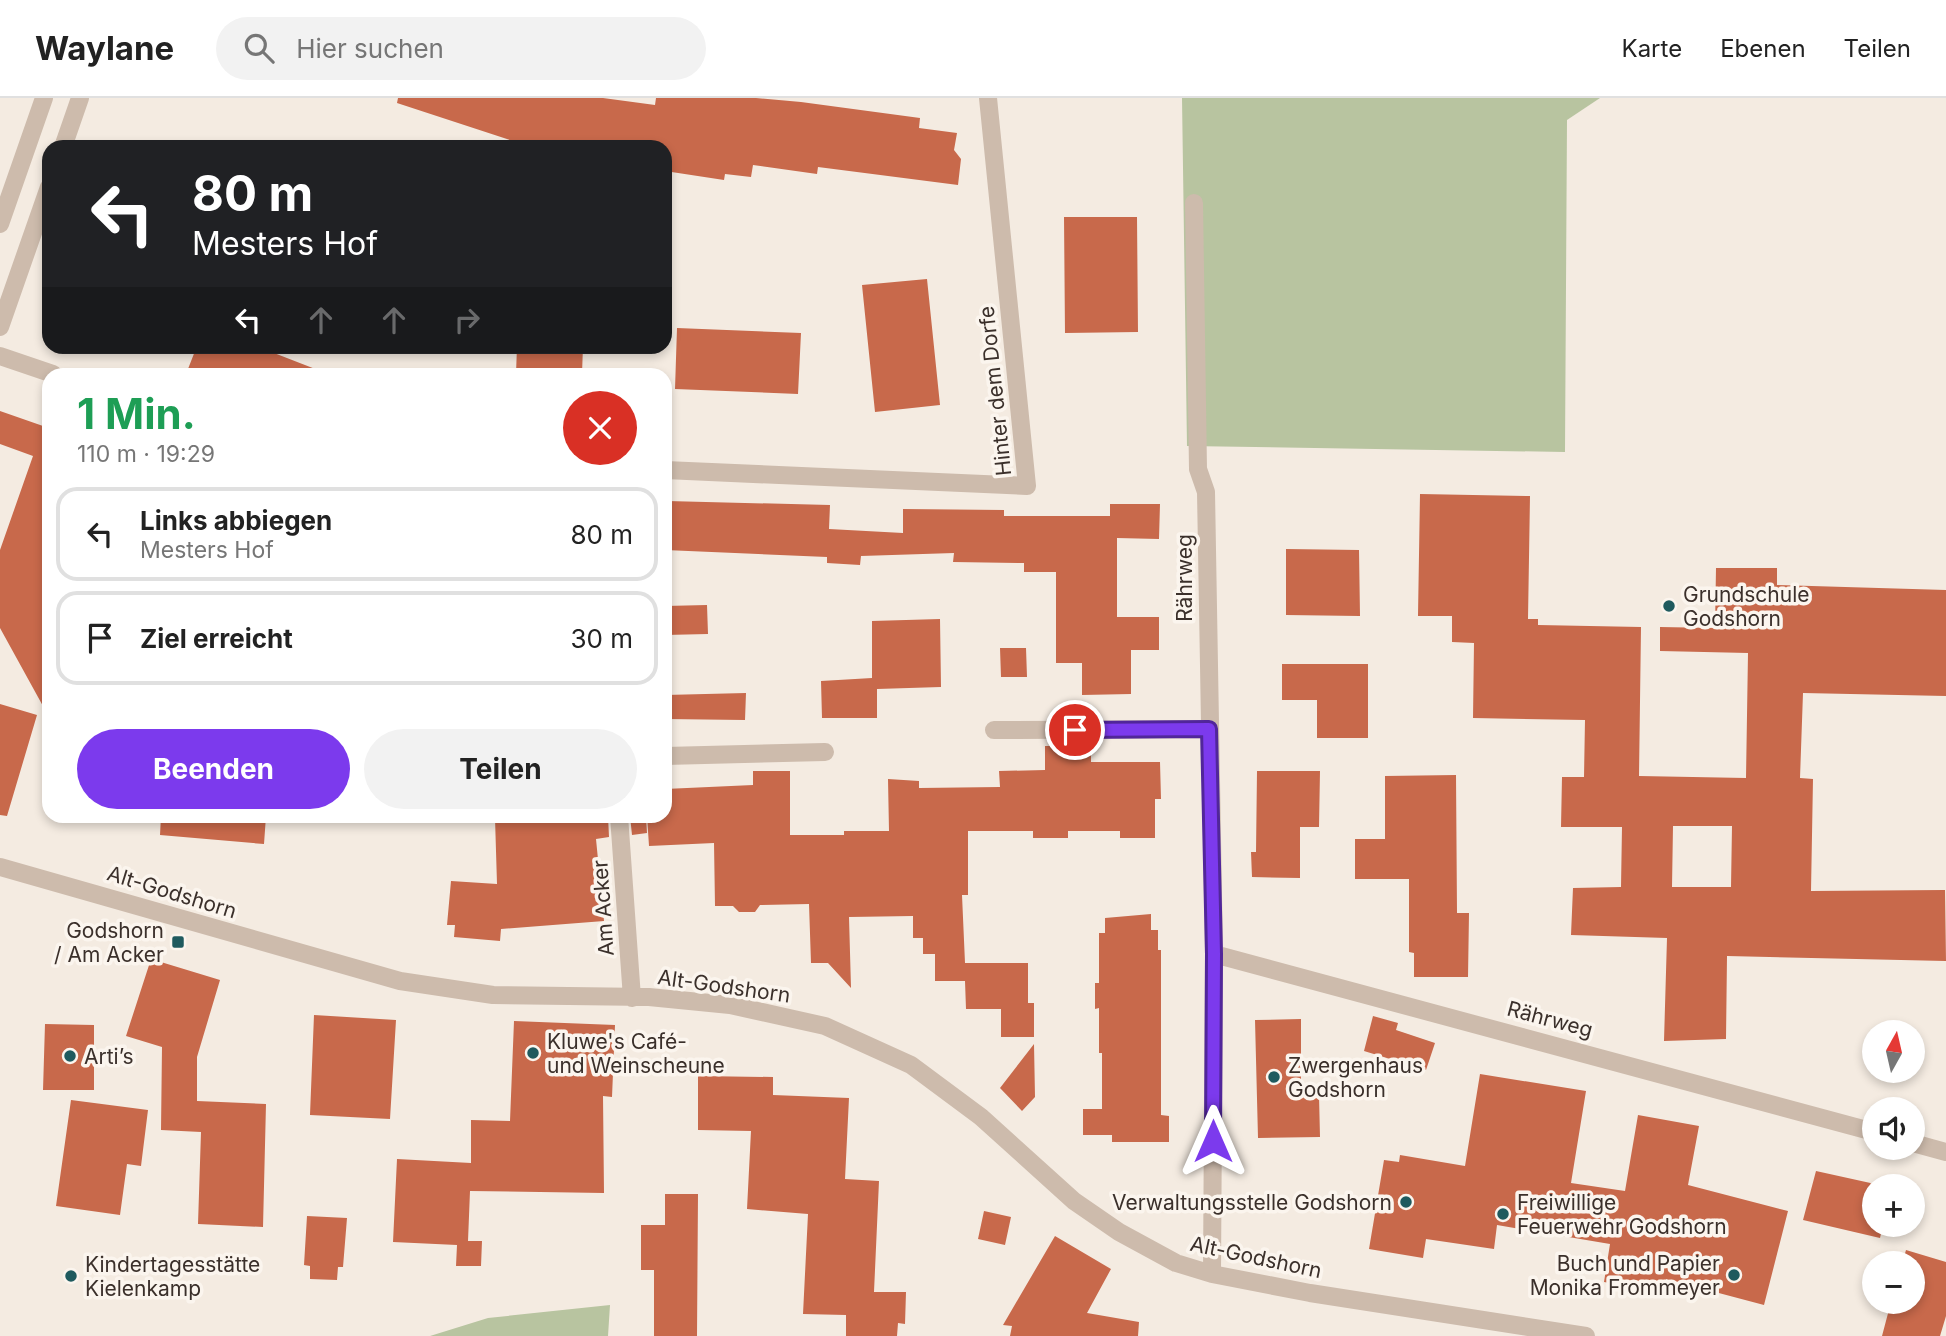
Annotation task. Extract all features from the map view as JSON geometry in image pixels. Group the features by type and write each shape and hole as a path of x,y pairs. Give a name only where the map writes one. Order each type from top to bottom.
{"street":[{"path":"0,224 44,98"},
{"path":"65,140 80,98"},
{"name":"Hinter dem Dorfe","path":"672,470 1027,486 988,98"},
{"name":"Rährweg","path":"1194,203 1198,469 1206,492 1214,954 1212,1274"},
{"path":"0,327 42,207"},
{"path":"0,356 42,370"},
{"path":"994,730 1209,729"},
{"path":"672,756 825,752"},
{"name":"Am Acker","path":"620,823 632,998"},
{"path":"0,867 0,876"},
{"name":"Alt-Godshorn","path":"0,867 400,981 493,995 632,998 730,1005 825,1026 911,1065 981,1117 1074,1201 1119,1232 1176,1263 1212,1274 1310,1293 1586,1336"},
{"name":"Rährweg","path":"1214,954 1862,1129"},
{"path":"1925,1146 1946,1152"}],"green space":[{"path":"1182,98 1600,98 1567,120 1565,452 1187,446"},
{"path":"610,1305 608,1336 430,1336 488,1318"}],"building":[{"path":"398,98 603,98 655,105 656,98 756,98 920,118 919,128 957,133 954,150 961,159 958,185 818,167 817,174 753,165 751,177 725,174 724,180 672,172 672,140 510,140 397,103"},
{"path":"1064,217 1137,217 1138,332 1065,333"},
{"path":"927,279 940,405 875,412 862,285"},
{"path":"677,328 801,333 798,394 675,389"},
{"path":"194,354 277,354 313,368 188,368"},
{"path":"517,354 583,354 582,368 516,368"},
{"path":"0,411 42,426 42,704 0,628 0,550 33,456 0,444"},
{"path":"1420,494 1530,496 1528,619 1538,619 1538,625 1641,627 1639,776 1746,778 1748,653 1660,651 1660,627 1715,628 1716,568 1777,568 1777,585 1946,590 1946,696 1803,693 1800,778 1813,779 1811,891 1945,890 1946,961 1727,956 1726,1039 1664,1041 1667,938 1571,935 1573,888 1621,887 1622,827 1561,827 1562,777 1584,777 1585,720 1473,718 1474,643 1452,642 1452,616 1418,616","holes":["1673,826 1732,826 1731,887 1672,887"]},
{"path":"672,501 830,505 829,529 903,533 903,509 1004,510 1004,516 1110,516 1110,504 1160,504 1159,539 1117,538 1117,617 1159,617 1159,650 1131,650 1131,694 1082,695 1082,663 1056,663 1056,572 1024,572 1024,563 953,562 954,553 861,556 860,565 827,563 827,557 672,550"},
{"path":"1286,549 1359,550 1360,616 1286,615"},
{"path":"707,605 708,634 672,635 672,606"},
{"path":"940,619 941,687 877,689 877,718 822,718 821,681 872,678 872,621"},
{"path":"1000,648 1026,648 1027,677 1001,677"},
{"path":"1282,664 1368,664 1368,738 1317,738 1317,700 1282,700"},
{"path":"746,693 745,720 672,719 672,695"},
{"path":"0,704 37,715 7,816 0,815"},
{"path":"1045,746 1091,746 1091,762 1160,762 1161,799 1155,799 1155,838 1120,838 1120,831 1068,831 1068,838 1033,838 1033,831 968,831 968,895 962,895 965,963 1028,963 1028,1003 1034,1003 1034,1037 1001,1037 1001,1009 966,1009 965,981 935,981 935,954 923,954 923,938 913,938 913,916 849,917 851,988 828,963 811,963 809,904 760,905 755,912 739,912 733,906 715,906 714,843 649,846 647,823 672,823 672,789 753,785 753,771 790,771 790,835 844,835 844,831 889,831 888,779 919,781 919,788 1000,787 999,771 1045,770"},
{"path":"1257,771 1320,771 1319,827 1300,827 1300,878 1252,877 1251,852 1256,852"},
{"path":"1456,775 1457,913 1469,913 1468,977 1414,977 1414,953 1409,952 1409,879 1355,879 1355,839 1385,839 1385,776"},
{"path":"161,823 266,823 264,844 160,835"},
{"path":"495,823 608,823 609,837 596,839 604,921 501,929 500,941 454,937 455,925 447,925 451,881 497,884"},
{"path":"631,823 646,823 647,833 632,835"},
{"path":"1151,914 1151,930 1158,930 1158,950 1161,950 1161,1115 1169,1116 1169,1142 1112,1142 1112,1135 1083,1135 1083,1109 1102,1109 1099,1008 1095,1009 1095,983 1099,983 1099,933 1105,933 1105,918"},
{"path":"151,959 220,980 197,1057 197,1101 266,1104 263,1227 198,1224 201,1132 161,1130 162,1047 126,1036"},
{"path":"314,1015 396,1020 390,1119 310,1115"},
{"path":"1373,1016 1398,1023 1396,1030 1435,1043 1426,1070 1364,1051"},
{"path":"1301,1019 1301,1093 1319,1095 1320,1137 1258,1138 1255,1020"},
{"path":"514,1021 615,1025 612,1097 603,1096 604,1193 470,1191 468,1241 482,1241 481,1266 456,1266 457,1245 393,1242 397,1159 471,1163 471,1120 510,1121"},
{"path":"45,1024 94,1025 94,1090 43,1090"},
{"path":"1034,1044 1035,1097 1022,1111 1000,1088"},
{"path":"1480,1074 1586,1091 1571,1183 1625,1191 1638,1115 1699,1126 1688,1185 1788,1211 1764,1305 1666,1279 1664,1293 1604,1282 1610,1244 1497,1225 1494,1249 1426,1239 1423,1258 1369,1249 1384,1160 1399,1162 1400,1155 1465,1166"},
{"path":"698,1076 773,1077 773,1095 849,1098 845,1179 879,1181 874,1292 906,1292 905,1324 898,1323 897,1336 846,1336 846,1315 803,1314 808,1214 747,1209 751,1131 698,1130"},
{"path":"71,1100 148,1110 141,1166 127,1164 120,1215 56,1206"},
{"path":"1816,1171 1862,1181 1862,1234 1803,1220"},
{"path":"665,1194 698,1194 697,1336 654,1336 654,1270 641,1270 641,1225 665,1225"},
{"path":"984,1211 1011,1217 1005,1245 978,1239"},
{"path":"307,1216 347,1218 343,1267 338,1267 337,1280 310,1279 310,1266 304,1265"},
{"path":"1055,1236 1111,1269 1087,1313 1139,1322 1138,1336 1010,1336 1012,1326 1003,1325"},
{"path":"1925,1256 1946,1262 1946,1316 1940,1336 1882,1336 1888,1314 1925,1314"}],"place":[{"name":"Grundschule Godshorn","path":"1669,606"},
{"name":"Godshorn / Am Acker","path":"178,942"},
{"name":"Kluwe's Café- und Weinscheune","path":"533,1053"},
{"name":"Arti’s","path":"70,1056"},
{"name":"Zwergenhaus Godshorn","path":"1274,1077"},
{"name":"Verwaltungsstelle Godshorn","path":"1406,1202"},
{"name":"Freiwillige Feuerwehr Godshorn","path":"1503,1214"},
{"name":"Buch und Papier Monika Frommeyer","path":"1734,1275"},
{"name":"Kindertagesstätte Kielenkamp","path":"71,1276"}],"route":[{"path":"1075,730 1209,729 1214,954 1213,1141"}]}
